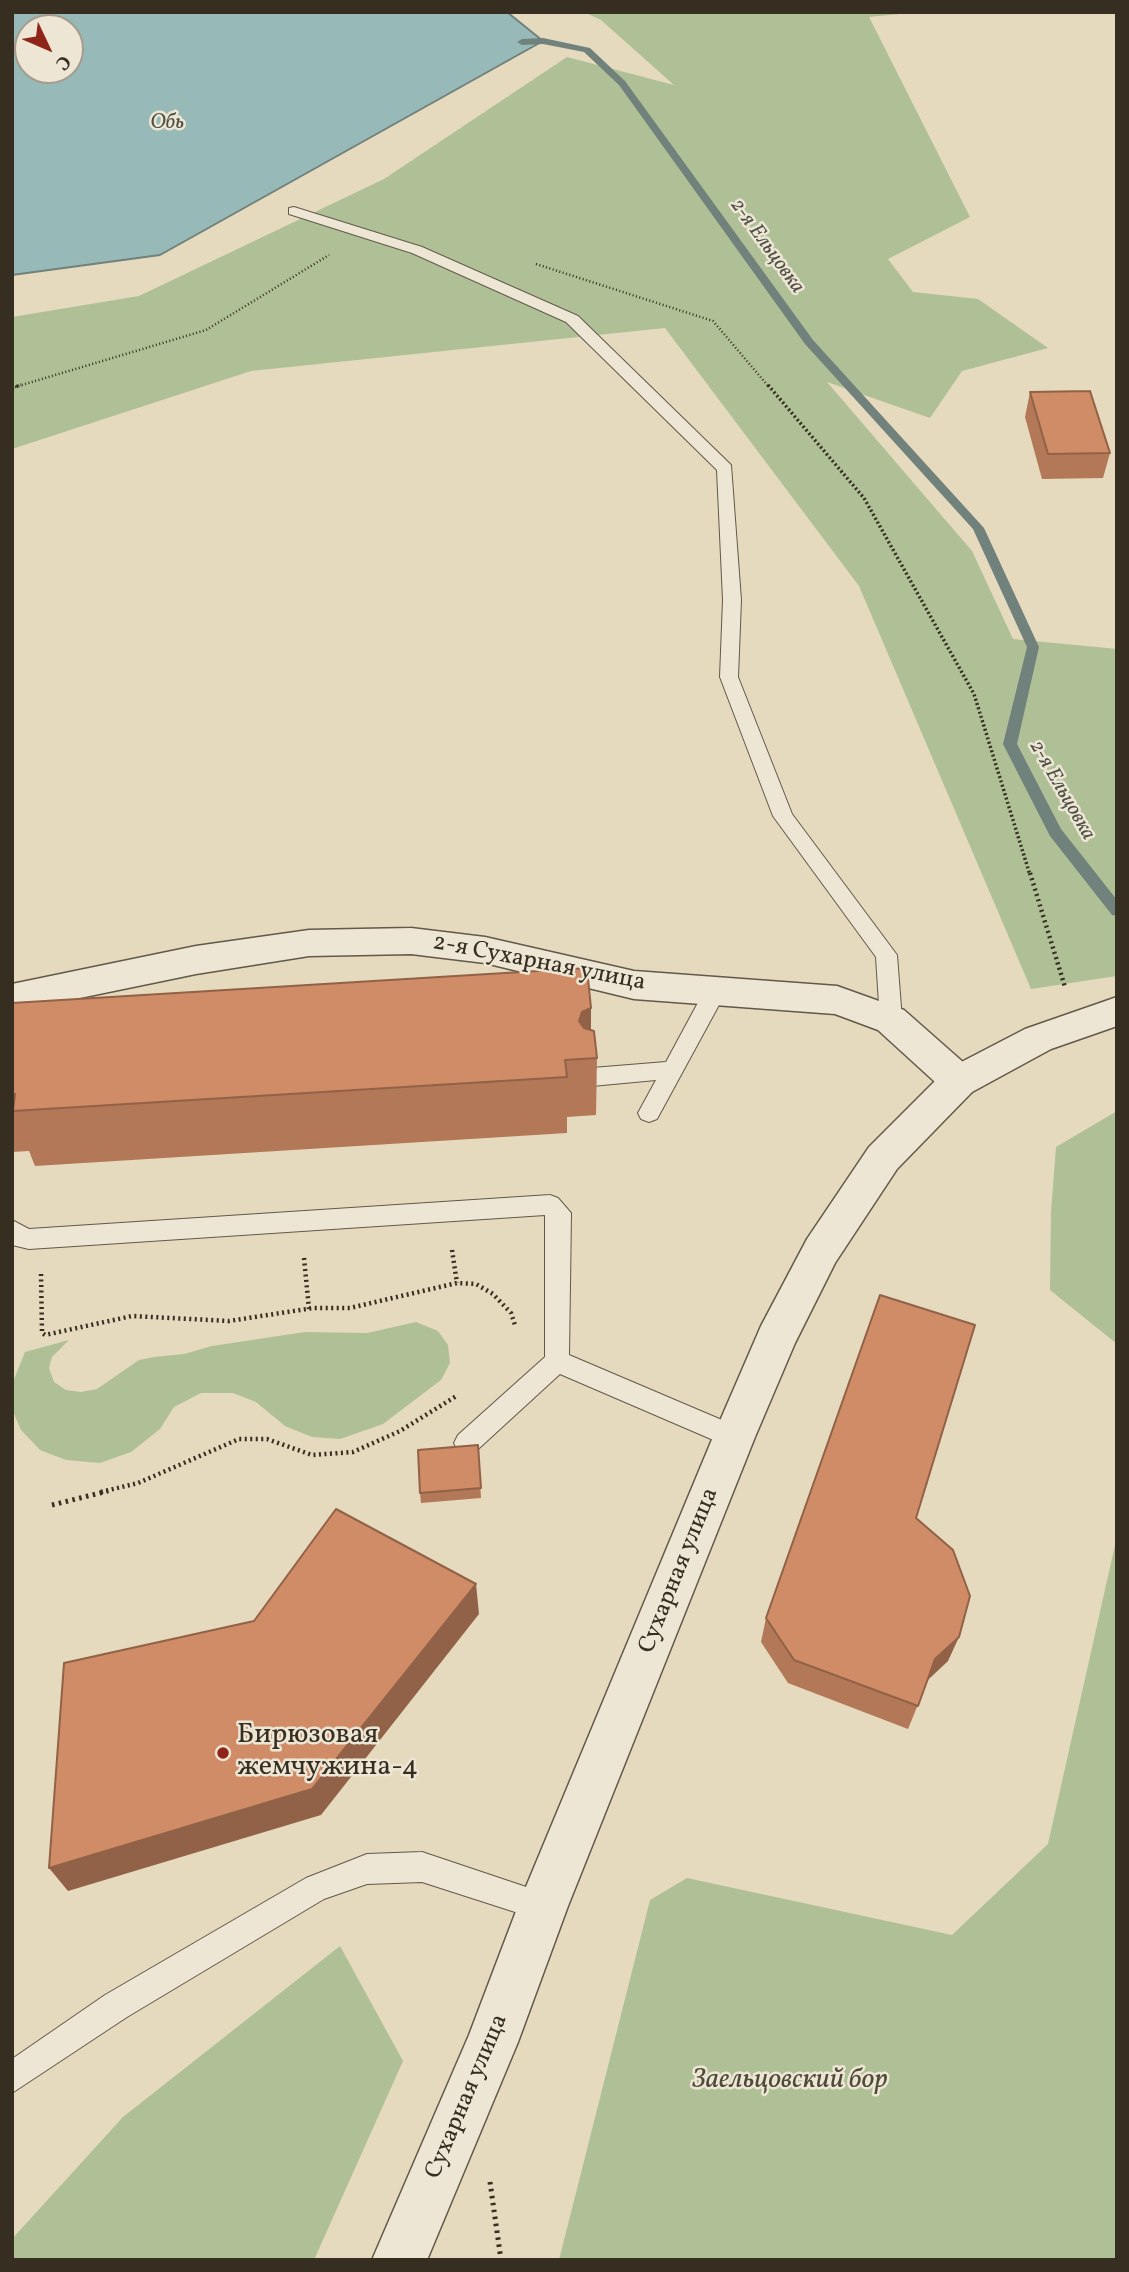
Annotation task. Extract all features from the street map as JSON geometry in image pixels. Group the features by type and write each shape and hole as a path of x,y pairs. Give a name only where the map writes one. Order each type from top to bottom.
{"street":[{"name":"2-я Сухарная улица","path":"12,998 195,960 328,941 411,941 485,950 634,985 837,1000 891,1020 959,1081"},
{"name":"Сухарная улица","path":"399,2260 492,2042 544,1906 734,1437 776,1339 821,1251 883,1158 959,1081 1038,1039 1097,1018"}],"lane":[{"path":"294,211 417,250 572,318 725,469 732,600 729,677 782,816 886,955 891,1020"},
{"path":"649,1113 715,992"},
{"path":"592,1077 672,1070"},
{"path":"12,1230 20,1238 29,1239 550,1205 559,1213 557,1361 467,1443"},
{"path":"557,1361 734,1437"},
{"path":"12,2078 116,2006 316,1888 367,1869 422,1867 544,1906"}],"path":[{"path":"12,388 206,330 364,233"},
{"path":"532,263 713,321 864,498 974,694 1097,1018"},
{"path":"304,1262 309,1309"},
{"path":"455,1273 457,1283"},
{"path":"41,1285 42,1333 46,1335 132,1315 229,1321 309,1309 350,1308 457,1283 476,1284 493,1294 511,1313 521,1339 557,1288"},
{"path":"51,1505 138,1483 239,1439 267,1439 312,1455 353,1452 400,1431 464,1391"}],"green space":[{"path":"584,12 921,12 869,17 970,217 888,259 913,292 978,299 1048,348 962,371 930,418 827,382 972,551 1013,639 1117,649 1117,976 1031,989 859,586 665,328 251,371 12,449 12,317 139,296 384,179 567,57 674,85 601,20"},
{"path":"1117,1111 1117,1344 1050,1290 1051,1212 1056,1147"},
{"path":"416,1322 438,1331 448,1345 450,1363 441,1380 383,1424 340,1439 312,1437 285,1426 256,1402 233,1393 201,1393 174,1407 160,1429 131,1452 100,1463 66,1460 40,1450 21,1430 12,1409 13,1382 25,1352 69,1340 52,1357 49,1368 54,1382 66,1390 81,1392 97,1389 139,1360 305,1332 367,1333"},
{"name":"Заельцовский бор","path":"1117,1536 1117,2260 559,2260 650,1900 687,1878 952,1935 1048,1844"},
{"path":"340,1946 403,2061 314,2260 12,2260 12,2239 123,2117"}],"water":[{"name":"Обь","path":"12,12 507,12 543,41 160,255 12,275"}],"building":[{"path":"1090,391 1110,453 1048,454 1030,392"},
{"path":"587,968 591,1008 582,1012 579,1021 584,1028 594,1031 597,1058 565,1060 567,1077 13,1111 15,1094 12,1094 12,1003"},
{"path":"880,1295 975,1325 916,1518 953,1550 970,1596 959,1637 935,1659 918,1706 794,1660 766,1618"},
{"path":"478,1445 481,1488 420,1493 418,1450"},
{"name":"Бирюзовая жемчужина-4","path":"336,1509 476,1584 312,1789 49,1868 64,1663 254,1621"}],"waterway":[{"name":"2-я Ельцовка","path":"522,42 543,41 587,50 622,83 809,342 978,528 1033,647 1010,744 1055,832 1117,911"}],"place":[{"name":"Бирюзовая жемчужина-4","path":"223,1753"}]}
